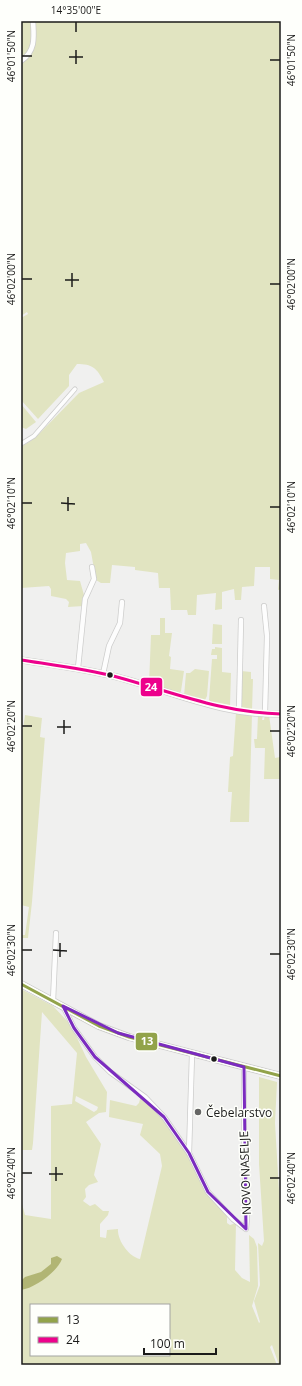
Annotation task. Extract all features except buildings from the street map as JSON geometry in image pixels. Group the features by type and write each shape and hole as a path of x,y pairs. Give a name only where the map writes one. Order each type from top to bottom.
{"main road":[{"path":"21,984 99,1026 123,1035 281,1076"}],"street":[{"path":"21,61 27,56 34,43 32,21"},
{"path":"21,444 34,436 75,389"},
{"path":"78,668 85,599 94,579 92,567"},
{"path":"103,674 109,646 120,623 122,602"},
{"path":"264,606 267,636 265,713"},
{"path":"239,711 241,620"},
{"path":"21,660 78,668 182,698 239,711 281,714"},
{"path":"53,1000 56,933"},
{"name":"NOVO NASELJE","path":"63,1006 74,1028 95,1056 110,1072 154,1106 170,1125 189,1153 208,1192 234,1219 246,1229 243,1116 244,1067"},
{"name":"NOVO NASELJE","path":"189,1153 192,1054"}],"highlighted area":[{"path":"63,1006 118,1033 244,1067 246,1229 208,1192 189,1153 164,1117 95,1057 74,1028"}],"shaded area":[{"path":"21,21 32,21 33,33 32,42 21,59"},
{"path":"34,21 281,21 281,589 278,590 279,580 270,579 270,567 255,567 254,586 242,587 241,600 235,600 234,589 222,592 222,609 215,610 216,593 197,595 196,615 188,615 187,610 171,610 170,588 159,588 158,573 135,570 135,567 112,565 110,583 101,583 96,580 91,552 86,543 80,544 80,551 66,553 65,563 67,580 80,581 84,595 83,606 68,607 69,602 66,599 51,596 51,589 49,586 21,588 21,447 35,438 79,393 104,382 94,368 87,365 77,364 69,375 69,386 38,419 21,400 21,318 28,314 27,312 21,316 21,62 27,58 35,44"},
{"path":"21,404 36,422 26,429 21,427"},
{"path":"160,618 165,618 165,633 172,633 169,656 171,657 170,669 184,671 181,691 179,694 149,684 151,635 160,635"},
{"path":"213,624 222,625 222,644 212,644"},
{"path":"215,647 222,648 222,672 231,673 230,706 211,703 209,700 212,659 217,659 217,655 211,655 212,649 215,649"},
{"path":"195,669 209,671 207,696 204,702 184,696 186,673 190,673"},
{"path":"241,671 251,672 251,679 253,679 252,710 240,707"},
{"path":"236,712 252,714 249,822 230,822 232,792 228,792 230,757 233,756"},
{"path":"25,715 42,718 40,737 45,738 28,938 21,938 21,935 25,935 29,907 21,905 21,729 23,729"},
{"path":"258,715 263,715 262,720 264,720 265,715 269,715 275,758 280,757 281,779 264,779 265,748 255,748 254,739 257,739"},
{"path":"21,989 53,1006 71,1025 86,1057 107,1092 106,1112 99,1113 86,1122 101,1144 94,1175 98,1182 89,1185 85,1189 86,1197 83,1201 90,1206 95,1204 103,1211 109,1211 108,1215 100,1224 100,1237 106,1238 107,1230 118,1229 119,1238 124,1247 136,1258 140,1259 162,1166 160,1154 140,1135 143,1124 109,1117 110,1100 136,1106 139,1103 141,1095 159,1112 188,1155 205,1190 227,1213 227,1223 230,1225 236,1223 235,1270 242,1278 250,1282 249,1235 254,1239 257,1247 258,1286 252,1306 259,1323 254,1301 260,1285 258,1243 262,1246 264,1241 259,1164 259,1077 277,1082 275,1123 281,1225 281,1365 279,1365 272,1345 270,1347 277,1365 21,1365 21,1200 25,1215 51,1219 51,1106 72,1104 77,1053 42,1012 32,1150 21,1150","holes":["76,1096 98,1107 94,1112 75,1101"]},
{"path":"57,1256 62,1259 51,1274 39,1283 27,1289 21,1290 21,1281 25,1277 41,1272 51,1264 51,1258"}],"transit line":[{"name":"24","path":"21,660 105,674 218,706 260,713 281,714"},
{"name":"13","path":"21,984 99,1026 129,1037 281,1076"}],"place":[{"name":"Čebelarstvo","path":"198,1112"}]}
